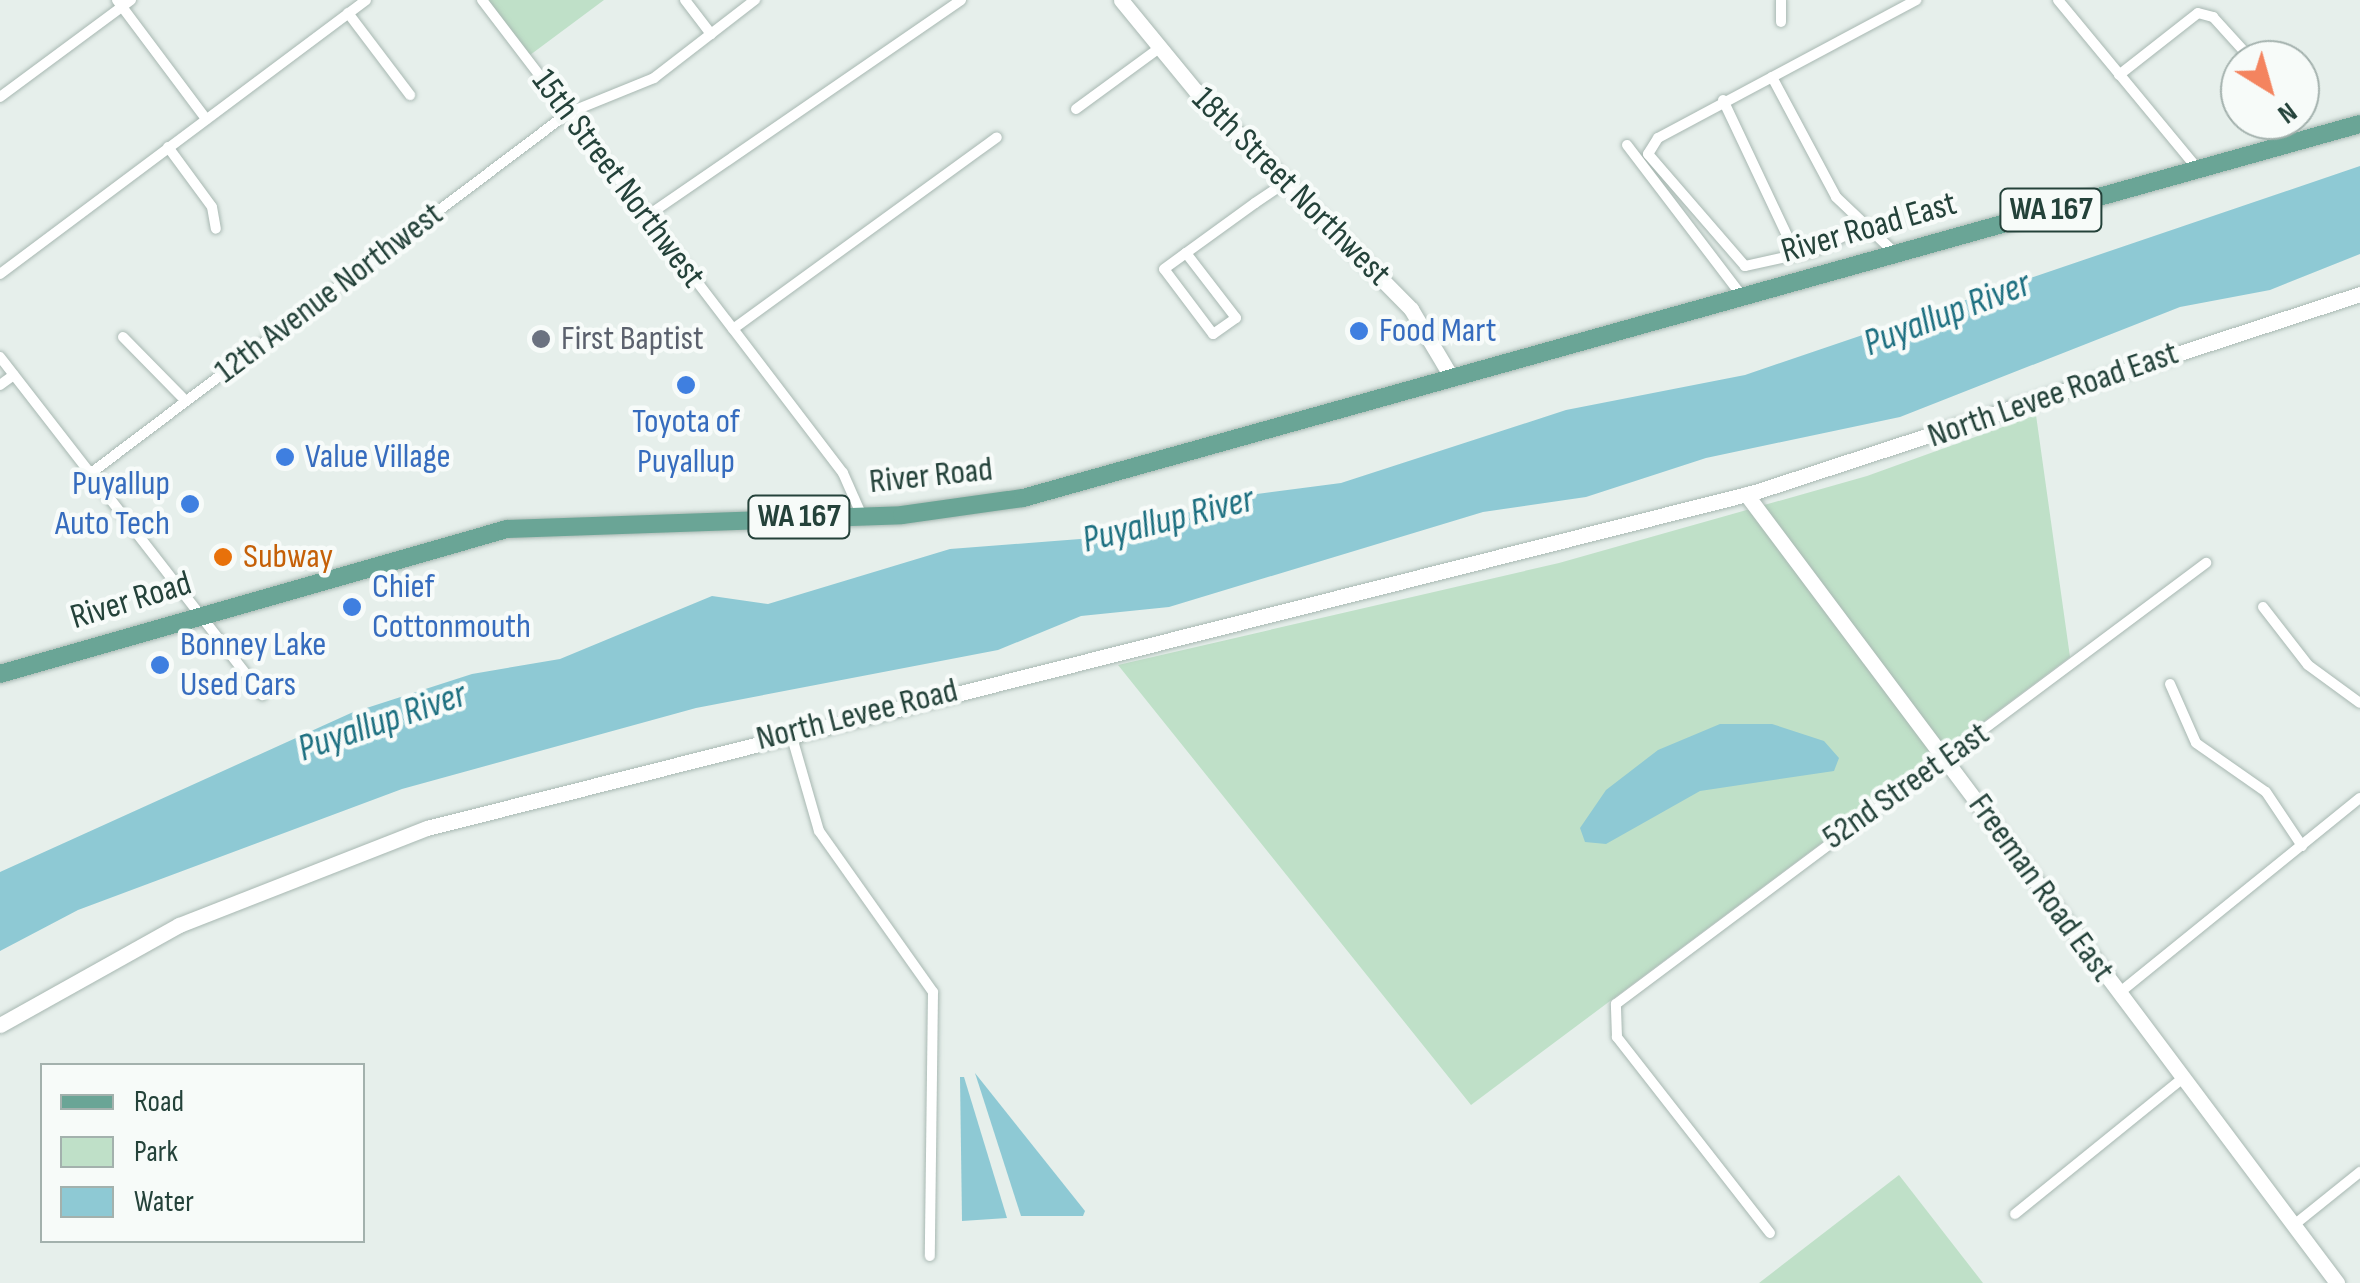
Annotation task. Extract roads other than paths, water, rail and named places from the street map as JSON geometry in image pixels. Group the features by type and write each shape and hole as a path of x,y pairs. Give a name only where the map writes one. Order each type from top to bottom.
{"main road":[{"name":"River Road East","path":"1743,298 2360,124"},
{"name":"River Road","path":"0,674 507,529 862,516 1022,498 1743,298"}],"street":[{"path":"0,274 366,0"},
{"name":"15th Street Northwest","path":"482,0 828,453 862,516"},
{"path":"685,0 711,34"},
{"name":"12th Avenue Northwest","path":"91,473 568,113 654,78 756,0"},
{"path":"647,216 961,0"},
{"name":"18th Street Northwest","path":"1122,0 1158,49 1411,310 1452,378"},
{"path":"1781,0 1781,22"},
{"path":"1864,226 1813,251 1794,250 1761,266 1736,263 1650,150 1723,100 1916,0"},
{"path":"2058,0 2198,169"},
{"path":"0,97 123,2 206,119"},
{"path":"348,13 410,95"},
{"path":"2120,75 2206,13 2232,40"},
{"path":"1076,108 1158,49"},
{"path":"1772,77 1836,197 1896,254"},
{"path":"1723,100 1794,250"},
{"path":"733,329 997,137"},
{"path":"1627,145 1743,298"},
{"path":"168,147 208,200 216,229"},
{"path":"1186,253 1236,318 1213,334 1164,269 1186,253 1288,182"},
{"name":"North Levee Road East","path":"1746,494 2360,294"},
{"path":"124,337 186,401"},
{"path":"0,356 262,694"},
{"path":"0,385 14,375"},
{"name":"North Levee Road","path":"0,1025 179,925 312,867 790,732 1746,494"},
{"name":"Freeman Road East","path":"1746,494 2337,1283"},
{"name":"52nd Street East","path":"1770,1233 1617,1037 1611,1013 1944,756 2206,562"},
{"path":"2263,606 2308,665 2360,703"},
{"path":"2170,684 2196,744 2266,792 2302,846"},
{"path":"790,732 820,831 934,992 930,1256"},
{"path":"2118,993 2360,798"},
{"path":"2015,1214 2182,1079"},
{"path":"2294,1225 2360,1172"}],"water":[{"name":"Puyallup River","path":"2360,166 2360,254 2270,290 2180,307 1900,417 1706,458 1586,497 1483,512 1169,607 1081,616 998,650 696,708 402,789 78,910 0,951 0,872 351,713 472,674 560,659 712,596 768,604 950,549 1093,538 1257,494 1341,483 1566,410 1745,375"},
{"path":"1720,724 1772,724 1824,741 1839,758 1834,771 1700,791 1606,844 1585,842 1580,828 1606,790 1658,750"},
{"path":"975,1073 1085,1211 1083,1216 1021,1216"},
{"path":"960,1077 964,1077 1007,1218 962,1221"}],"place":[{"name":"Food Mart","path":"1359,331"},
{"name":"First Baptist","path":"541,339"},
{"name":"Toyota of Puyallup","path":"686,385"},
{"name":"Value Village","path":"285,457"},
{"name":"Puyallup Auto Tech","path":"190,504"},
{"name":"Subway","path":"223,557"},
{"name":"Chief Cottonmouth","path":"352,607"},
{"name":"Bonney Lake Used Cars","path":"160,665"}]}
